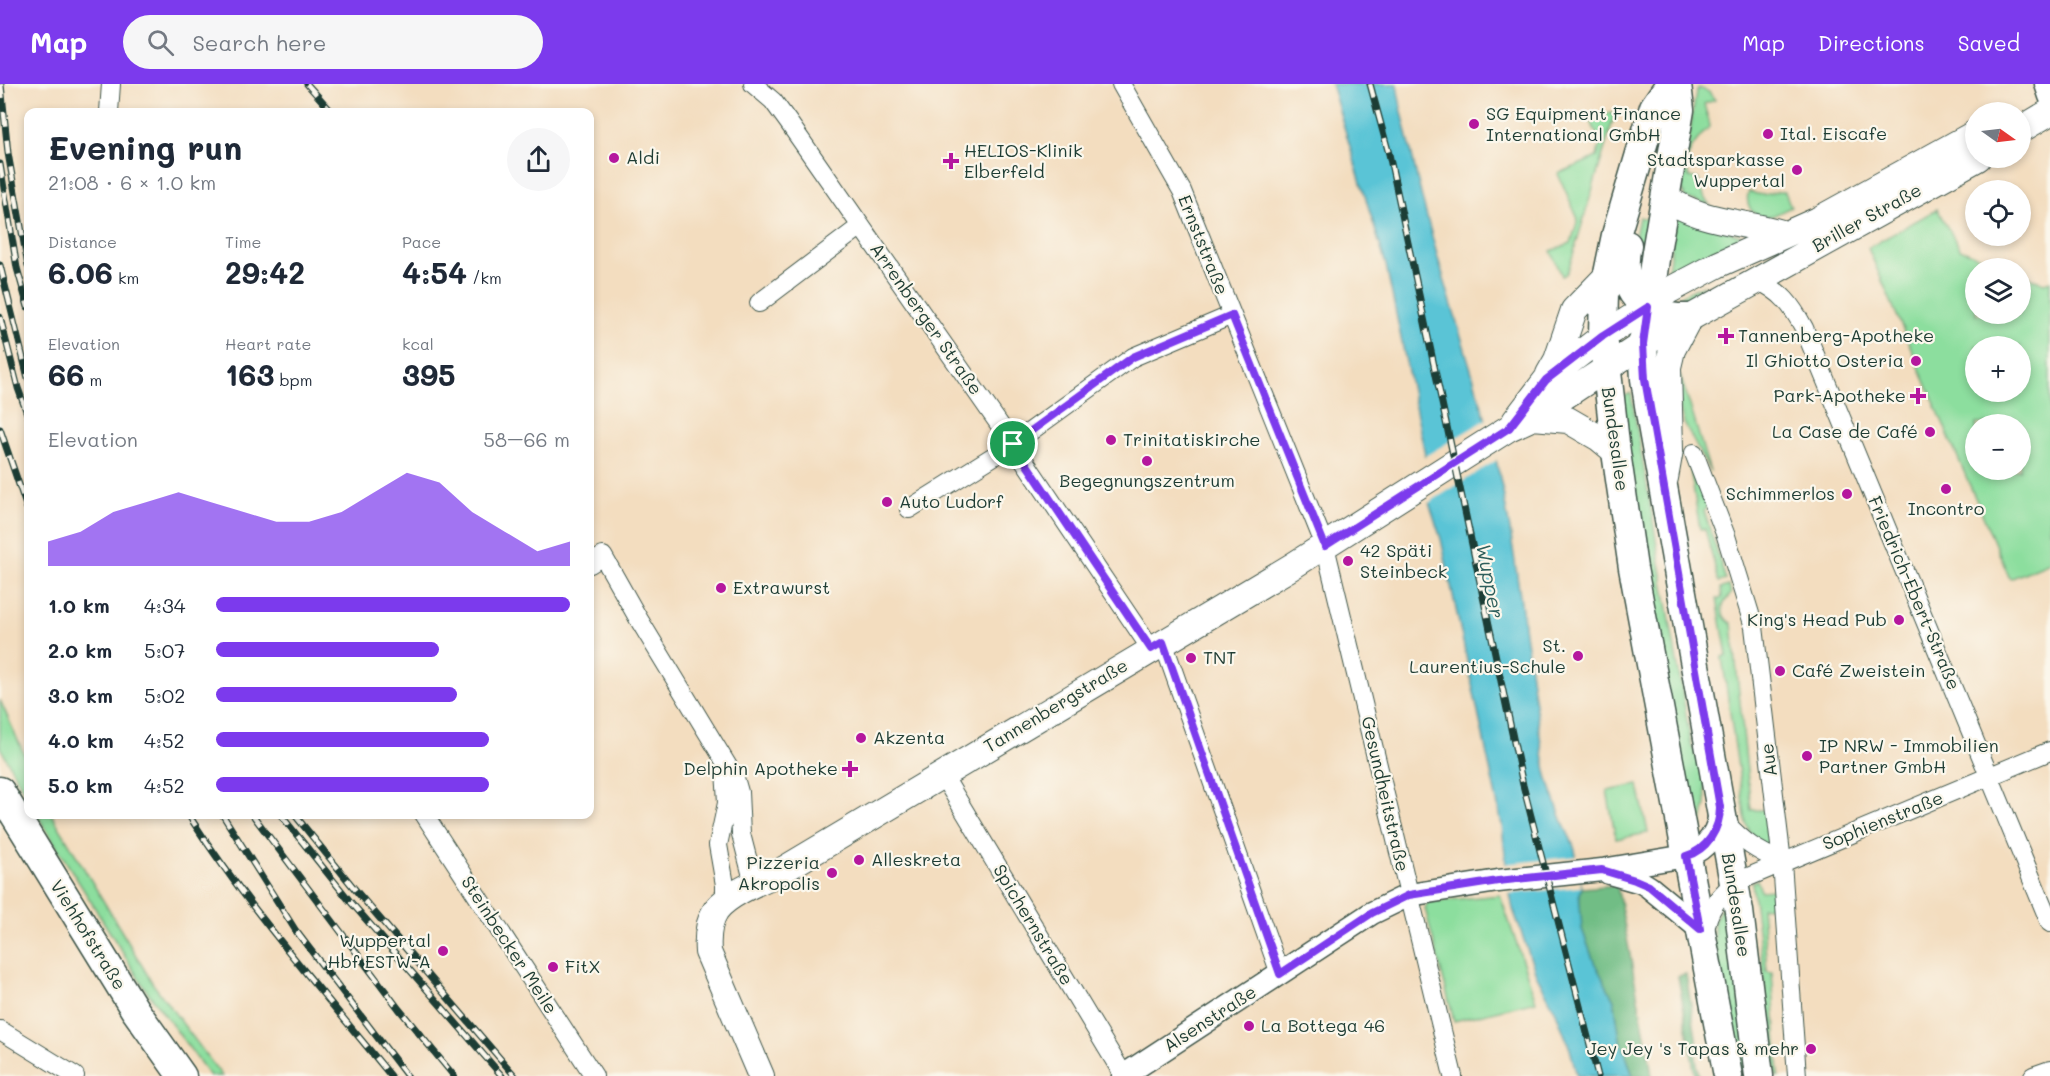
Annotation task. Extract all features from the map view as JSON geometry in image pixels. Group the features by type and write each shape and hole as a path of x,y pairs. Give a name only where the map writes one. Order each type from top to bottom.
{"main road":[{"path":"1663,484 1670,450 1668,367 1672,350 1689,318 1668,316 1635,298 1626,280 1625,254 1642,189 1635,171 1654,107 1670,84"},
{"path":"1637,206 1653,210 1658,208 1665,197 1680,110 1677,84"},
{"path":"2031,114 2050,110"},
{"path":"2031,123 2050,110"},
{"name":"Briller Straße","path":"1500,434 1533,417 1643,344 1757,280 1914,180 1965,141"},
{"name":"Briller Straße","path":"1546,380 1603,336 1668,291 1717,265 1914,180 1965,162"},
{"name":"Bundesallee","path":"1635,171 1604,293 1603,336 1606,369 1616,452 1644,629 1728,1076"},
{"path":"1665,197 1678,206 1702,216 1764,227 1785,234"},
{"name":"Bundesallee","path":"1665,197 1643,344 1645,379 1739,911 1759,1076"},
{"path":"1717,265 1707,289 1712,296 1722,299"},
{"path":"1500,434 1546,380 1557,360 1574,310 1607,276"},
{"path":"1533,417 1568,420 1599,438 1616,452"},
{"name":"Tannenbergstraße","path":"725,902 754,884 778,873 1325,546 1500,434"},
{"name":"Viehhofstraße","path":"0,791 135,1010 182,1076"},
{"path":"725,902 717,910 708,931 708,952 761,1076"}],"street":[{"path":"109,108 111,84"},
{"name":"Arrenberger Straße","path":"753,84 773,101 789,123 1157,646 1280,974"},
{"name":"Ernststraße","path":"1121,84 1182,191 1325,546"},
{"path":"2046,84 2050,96"},
{"path":"759,303 861,226"},
{"name":"Friedrich-Ebert-Straße","path":"1757,280 1781,293 1803,328 2050,923"},
{"path":"909,508 1013,444 1133,357 1232,315"},
{"name":"Aue","path":"1694,453 1719,517 1754,627 1782,862 1797,1076"},
{"name":"Gesundheitstraße","path":"1325,546 1453,1076"},
{"path":"594,562 603,556 735,778 739,792 741,834 754,884"},
{"name":"Sophienstraße","path":"1702,937 1714,902 1734,883 2050,751"},
{"path":"724,759 727,803 718,845 725,902"},
{"name":"Spichernstraße","path":"942,774 1123,1076"},
{"path":"1721,812 1738,836 1750,846 1782,862"},
{"name":"Alsenstraße","path":"1123,1076 1372,913 1409,895 1686,856 1697,853 1704,847 1715,830 1721,812"},
{"name":"Steinbecker Meile","path":"427,819 594,1076"},
{"name":"Alsenstraße","path":"1591,871 1635,880 1649,886 1702,937"},
{"path":"0,1030 47,1069 75,1076"},
{"path":"2033,1076 2050,1070"}],"green space":[{"path":"1699,88 1709,92 1715,100 1704,104 1710,126 1692,148 1687,161 1687,169 1689,177 1698,179 1705,199 1710,205 1685,198 1682,187 1696,91"},
{"path":"1611,112 1614,117 1569,268 1562,276 1551,251 1571,243 1578,219 1558,174 1597,157 1600,143 1591,121"},
{"path":"1749,191 1760,195 1785,192 1791,207 1771,216 1762,217 1754,213 1749,205"},
{"path":"1937,209 1960,249 1983,258 1965,258 1965,324 2031,324 2031,278 2044,283 2050,281 2050,562 2010,579 1968,480 2031,480 2031,414 1965,414 1965,474 1868,248"},
{"path":"1679,216 1743,236 1670,272 1668,270 1675,222"},
{"path":"1639,217 1651,220 1640,273 1632,251"},
{"path":"1800,238 1802,245 1720,288 1720,282 1762,262 1782,247"},
{"path":"1703,285 1699,293 1702,301 1692,307 1666,303"},
{"path":"1680,376 1710,472 1684,423 1680,410"},
{"path":"1631,393 1691,744 1705,777 1706,804 1699,835 1695,837 1691,835 1618,399"},
{"path":"1687,451 1707,506 1704,511 1726,580 1719,582 1705,529 1700,529"},
{"path":"1729,586 1731,594 1722,609 1725,617 1732,624 1751,810 1765,810 1769,846 1754,838 1746,823 1722,657 1727,655 1717,599 1722,597 1721,588"},
{"path":"0,700 24,754 24,792 0,747"},
{"path":"1638,785 1648,833 1616,839 1607,791"},
{"path":"39,819 54,819 153,984 222,1076 210,1076 144,987"},
{"path":"1757,880 1761,891 1773,890 1774,906 1762,907 1767,971 1772,972 1779,1076 1776,1076 1752,882"},
{"path":"1617,885 1652,1076 1633,1076 1620,1038 1614,1000 1594,962 1582,929 1579,893 1582,888"},
{"path":"1500,895 1536,1001 1454,1021 1425,908 1428,902"},
{"path":"1726,898 1751,1076 1736,1076 1714,941 1714,922"},
{"path":"1686,974 1698,1050 1695,1051 1699,1076 1695,1076 1678,976"}],"water":[{"name":"Wupper","path":"1331,84 1397,84 1428,221 1496,460 1513,549 1546,771 1557,806 1573,844 1582,888 1579,893 1582,929 1594,962 1614,1000 1620,1038 1633,1076 1577,1076 1556,1012 1536,974 1513,909 1502,825 1441,539 1429,502 1426,459 1386,265"}],"pier":[{"path":"1487,419 1497,460 1427,504 1422,458"},
{"path":"1578,856 1581,887 1507,894 1504,864"}],"railway":[{"path":"1,84 8,153 24,243"},
{"path":"307,84 328,108"},
{"path":"1370,84 1389,154 1523,785 1598,1076"},
{"path":"0,164 17,268 24,293"},
{"path":"0,265 24,362"},
{"path":"0,317 24,405"},
{"path":"0,429 24,499"},
{"path":"191,819 260,916 391,1076"},
{"path":"225,819 296,931 407,1076"},
{"path":"256,819 399,1009 454,1076"},
{"path":"284,819 349,900 502,1076"},
{"path":"298,819 358,893 515,1076"}],"place":[{"name":"SG Equipment Finance International GmbH","path":"1474,124"},
{"name":"Ital. Eiscafe","path":"1768,134"},
{"name":"Aldi","path":"614,158"},
{"name":"HELIOS-Klinik Elberfeld","path":"951,161"},
{"name":"Stadtsparkasse Wuppertal","path":"1797,170"},
{"name":"Tannenberg-Apotheke","path":"1726,336"},
{"name":"Il Ghiotto Osteria","path":"1916,361"},
{"name":"Park-Apotheke","path":"1918,396"},
{"name":"La Case de Café","path":"1930,432"},
{"name":"Trinitatiskirche","path":"1111,440"},
{"name":"Begegnungszentrum","path":"1147,461"},
{"name":"Incontro","path":"1946,489"},
{"name":"Schimmerlos","path":"1847,494"},
{"name":"Auto Ludorf","path":"887,502"},
{"name":"42 Späti Steinbeck","path":"1348,561"},
{"name":"Extrawurst","path":"721,588"},
{"name":"King's Head Pub","path":"1899,620"},
{"name":"St. Laurentius-Schule","path":"1578,656"},
{"name":"TNT","path":"1191,658"},
{"name":"Café Zweistein","path":"1780,671"},
{"name":"Akzenta","path":"861,738"},
{"name":"IP NRW - Immobilien Partner GmbH","path":"1807,756"},
{"name":"Delphin Apotheke","path":"850,769"},
{"name":"Alleskreta","path":"859,860"},
{"name":"Pizzeria Akropolis","path":"832,873"},
{"name":"Wuppertal Hbf ESTW-A","path":"443,951"},
{"name":"FitX","path":"553,967"},
{"name":"La Bottega 46","path":"1249,1026"},
{"name":"Jey Jey 's Tapas & mehr","path":"1811,1049"}],"route":[{"path":"1648,307 1643,344 1645,379 1720,807 1719,821 1704,847 1697,853 1686,856 1700,929 1649,886 1602,870 1498,881 1409,895 1372,913 1280,974 1274,963 1163,642 1151,649 1013,444 1133,357 1232,315 1325,546 1509,428 1546,380 1603,336 1648,307"}]}
